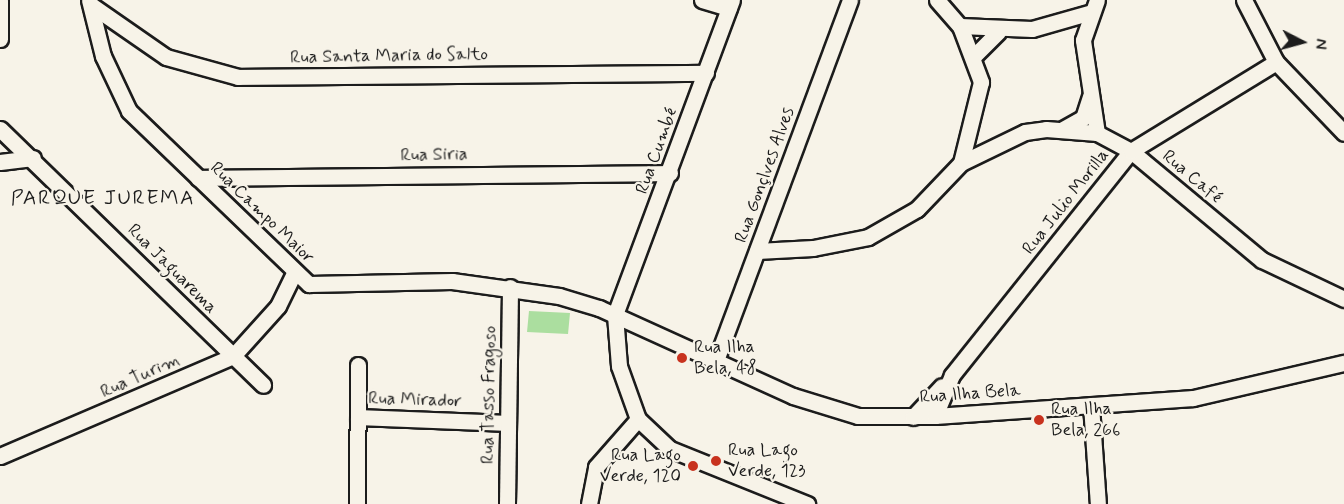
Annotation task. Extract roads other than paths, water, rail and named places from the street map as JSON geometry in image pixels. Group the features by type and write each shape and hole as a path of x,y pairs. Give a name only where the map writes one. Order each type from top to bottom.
{"street":[{"path":"0,0 0,39"},
{"path":"702,0 731,4"},
{"name":"Rua Gonçlves Alves","path":"715,363 850,0"},
{"path":"937,0 960,26 975,55 981,82 975,121 961,163"},
{"path":"1244,0 1276,62 1344,133"},
{"name":"Rua Santa Maria do Salto","path":"90,3 166,57 238,77 706,73"},
{"name":"Rua Campo Maior","path":"90,3 103,56 129,111 294,273 309,284 452,281 510,287 559,296 615,315"},
{"name":"Rua Cumbé","path":"615,315 670,173 731,4"},
{"path":"757,251 813,248 868,237 917,209 961,163 1025,132 1061,130 1097,133 1083,40 1092,6"},
{"path":"960,26 998,32 1060,22 1092,6"},
{"path":"1060,22 1083,40"},
{"path":"975,55 998,32"},
{"name":"Rua Julio Morilla","path":"936,416 952,375 1131,151 1276,62"},
{"path":"1061,130 1083,118 1090,94"},
{"path":"975,121 981,137 997,146"},
{"name":"Rua Jaguarema","path":"0,129 263,385"},
{"name":"Rua Café","path":"1097,133 1131,151 1262,260 1344,299"},
{"path":"0,162 33,159"},
{"name":"Rua Siria","path":"198,178 670,173"},
{"name":"Rua Turim","path":"278,306 294,273"},
{"name":"Rua Turim","path":"0,456 233,356 278,306 309,284"},
{"name":"Rua Tasso Fragoso","path":"507,504 510,287"},
{"path":"615,315 618,366 638,419 670,449 807,504"},
{"name":"Rua Ilha Bela","path":"615,315 715,363 828,409 858,416 936,416 1193,398 1344,363"},
{"path":"357,504 358,365"},
{"path":"913,417 952,375"},
{"path":"1091,405 1098,504"},
{"name":"Rua Mirador","path":"358,417 508,423"},
{"path":"589,504 596,467 638,419"}],"place":[{"name":"Rua Ilha Bela, 48","path":"682,358"},
{"name":"Rua Ilha Bela, 266","path":"1039,420"},
{"name":"Rua Lago Verde, 123","path":"716,461"},
{"name":"Rua Lago Verde, 120","path":"693,466"}],"district":[{"name":"PARQUE JUREMA","path":"103,198"}]}
